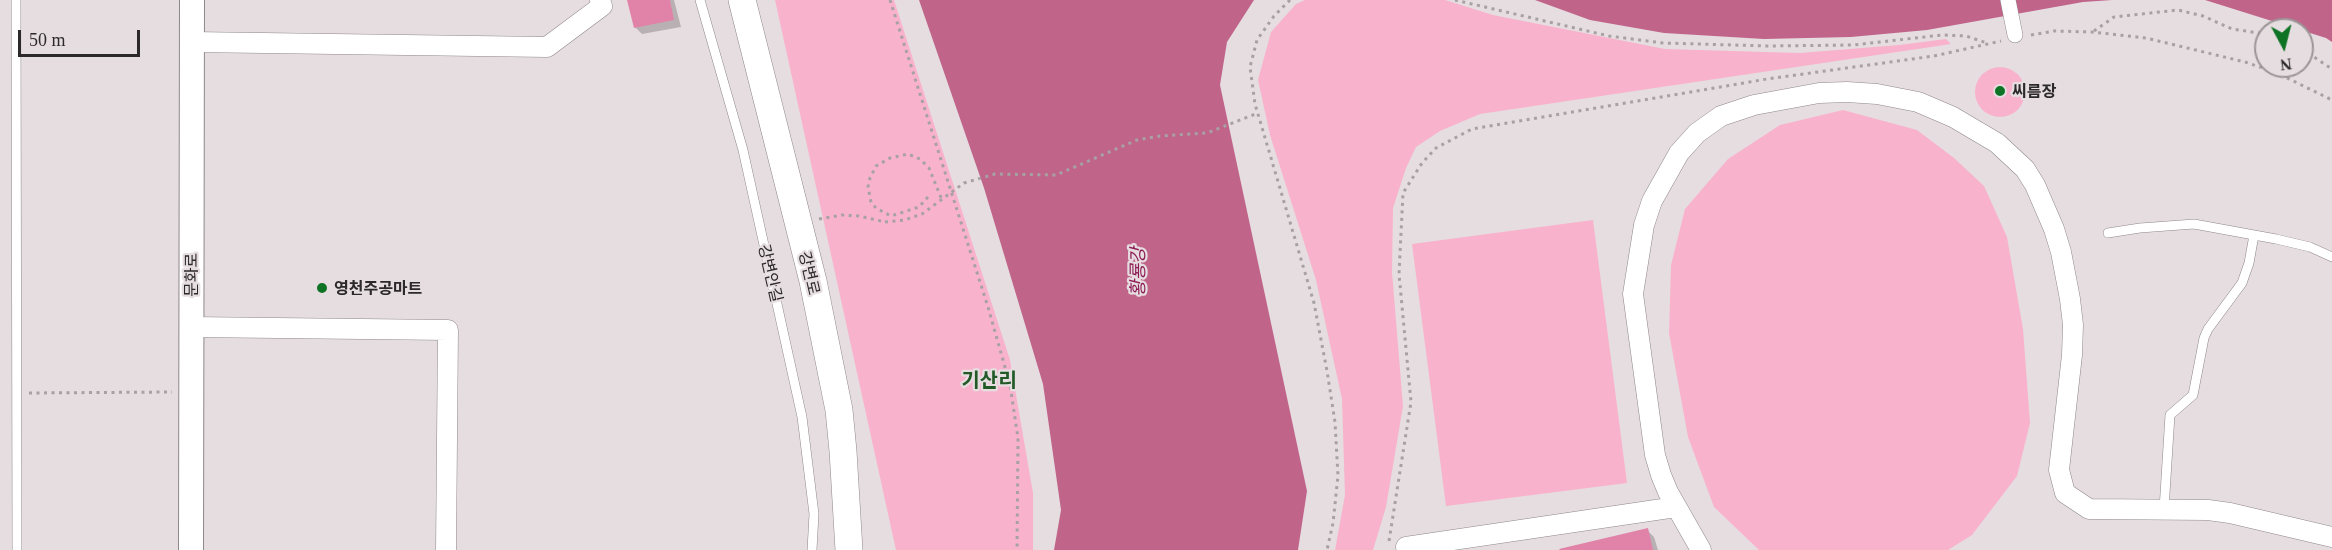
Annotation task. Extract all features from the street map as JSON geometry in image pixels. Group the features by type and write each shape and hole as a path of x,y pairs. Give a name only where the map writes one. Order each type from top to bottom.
{"main road":[{"name":"강변로","path":"742,0 813,281 838,410 849,550"}],"street":[{"name":"문화로","path":"191,550 192,0"},
{"path":"192,42 547,47 602,6 600,0"},
{"path":"2008,0 2016,37"},
{"path":"1701,550 1660,475 1655,455 1633,294 1639,250 1652,201 1679,153 1697,133 1721,116 1754,105 1819,93 1847,92 1877,94 1918,102 1953,117 1996,142 2025,169 2044,203 2055,229 2070,298 2073,326 2072,356 2059,470 2065,493 2089,509 2208,510 2332,537"},
{"path":"191,327 448,330 446,550"},
{"path":"1397,548 1463,544 1676,507"}],"lane":[{"path":"16,0 17,550"},
{"name":"강변안길","path":"700,0 743,150 802,417 814,514 812,550"},
{"path":"2108,233 2194,224 2310,248 2332,257"},
{"path":"2164,509 2170,415 2193,395 2204,338 2208,329 2242,283 2249,263 2254,235"}],"path":[{"path":"890,0 988,307 1010,386 1018,438 1017,550"},
{"path":"1290,0 1274,16 1257,40 1250,67 1258,114 1314,303 1329,381 1335,422 1338,476 1333,523 1326,550"},
{"path":"1455,0 1610,36 1663,43 1768,46 1853,45 1942,35 1966,36 1988,44"},
{"path":"2092,32 2114,16 2178,10 2203,16 2232,29 2254,32"},
{"path":"1397,548 1411,402 1399,274 1403,193 1422,163 1436,148 1472,129 1767,79 1934,57 2016,37 2054,31 2092,32 2146,38 2245,62 2275,72 2332,100"},
{"path":"2314,57 2332,69"},
{"path":"798,222 842,215 885,222 905,220 942,200 964,183 995,174 1056,175 1137,140 1207,133 1258,114"},
{"path":"928,197 919,207 891,216 876,208 871,202 868,187 870,178 876,166 890,158 908,154 920,159 929,168 942,200"},
{"path":"15,393 192,392"}],"shaded area":[{"path":"775,0 894,0 1010,360 1033,493 1033,550 896,550"},
{"path":"1305,0 1445,0 1493,15 1665,49 1800,53 1946,39 1951,44 1480,114 1440,131 1416,147 1406,168 1393,208 1392,272 1403,406 1386,507 1373,550 1335,550 1345,495 1342,399 1316,280 1270,135 1258,80 1271,32 1296,4"},
{"name":"씨름장","path":"2000,67 2018,74 2025,92 2018,110 2000,117 1982,110 1975,92 1982,74"},
{"path":"1843,110 1917,130 1954,158 1984,186 2007,237 2023,329 2030,423 2017,476 1972,535 1948,550 1759,550 1714,507 1688,437 1669,333 1671,265 1685,209 1728,159 1780,125"},
{"path":"1593,220 1627,483 1446,506 1412,244"}],"water":[{"name":"황룡강","path":"919,0 1254,0 1227,42 1220,85 1307,491 1298,550 1054,550 1061,510 1043,384 984,188"},
{"path":"1535,0 2112,0 2083,2 1927,30 1851,37 1764,39 1664,33 1590,20"},
{"path":"2205,0 2332,0 2332,42 2314,34 2314,18 2262,18"}],"building":[{"path":"627,0 670,0 674,20 634,28"},
{"path":"1648,528 1653,550 1559,549"}],"place":[{"name":"씨름장","path":"2000,91"},
{"name":"영천주공마트","path":"322,288"}],"district":[{"name":"기산리","path":"989,379"}]}
